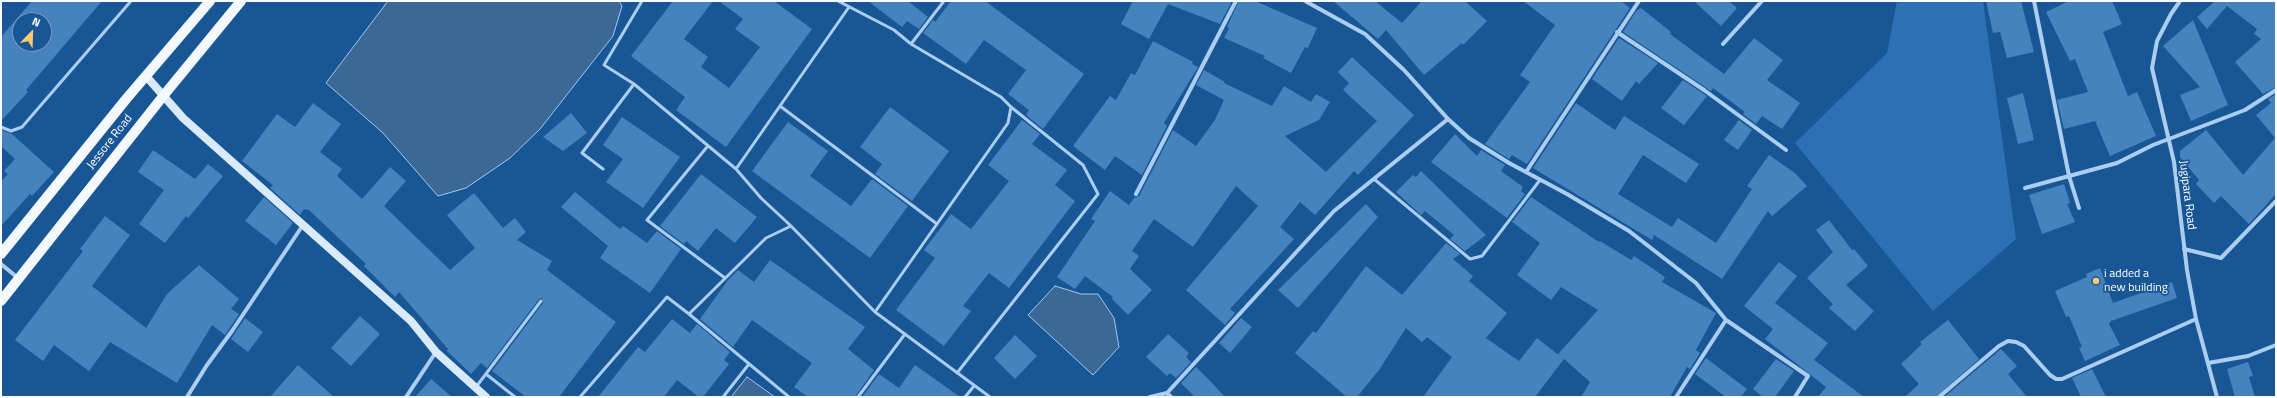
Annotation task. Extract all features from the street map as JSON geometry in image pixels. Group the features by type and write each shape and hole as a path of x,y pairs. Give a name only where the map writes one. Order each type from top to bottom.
{"main road":[{"name":"Jessore Road","path":"1,254 146,76 210,1"},
{"name":"Jessore Road","path":"1,300 164,95 241,1"}],"street":[{"path":"1136,194 1236,1"},
{"path":"1305,1 1337,17 1365,34 1404,70 1448,119 1469,138 1629,231 1696,283 1726,320 1808,376 1794,397"},
{"path":"1526,172 1617,32 1639,1"},
{"path":"1723,44 1762,1"},
{"path":"2034,1 2069,176 2079,208"},
{"name":"Jugipara Road","path":"2180,1 2171,14 2157,41 2152,68 2174,162 2184,249 2196,318 2217,397"},
{"path":"1617,32 1704,90 1786,150"},
{"path":"146,76 183,118 304,224 411,321 436,352 486,397"},
{"path":"2025,188 2117,162 2245,110 2276,90"},
{"path":"1150,397 1168,393 1334,211 1448,119"},
{"path":"2184,249 2221,258 2276,201"},
{"path":"187,397 207,365 232,331 304,224"},
{"path":"1,264 19,278"},
{"path":"1939,397 1993,350 2008,341 2016,342 2024,346 2050,375 2062,379 2196,318"},
{"path":"1676,397 1726,320"},
{"path":"2208,363 2248,356 2276,344"},
{"path":"406,397 436,352"},
{"path":"1168,393 1171,397"}],"lane":[{"path":"1,127 11,131 22,127 131,1"},
{"path":"642,1 604,65 634,84 736,169 761,198 791,226 875,312 990,397"},
{"path":"838,1 894,30 911,44 1001,97 1011,107 1083,165 1098,194 957,373"},
{"path":"911,44 944,1"},
{"path":"736,169 849,7"},
{"path":"603,169 582,153 634,84"},
{"path":"780,106 938,224"},
{"path":"875,312 1008,123 1011,107"},
{"path":"707,146 647,220 726,278"},
{"path":"1374,179 1470,259 1482,256 1540,180"},
{"path":"689,314 766,238 791,226"},
{"path":"580,397 667,296 789,397"},
{"path":"476,387 542,302"},
{"path":"858,397 905,334"},
{"path":"723,397 749,364"},
{"path":"486,374 515,397"},
{"path":"965,397 974,386"}],"shaded area":[{"path":"388,1 619,1 622,6 613,36 540,129 510,158 466,188 438,196 383,133 326,83"},
{"path":"1897,1 1983,1 2016,239 1933,311 1795,143 1887,53"},
{"path":"1055,286 1081,294 1098,294 1114,318 1119,347 1093,375 1028,315"},
{"path":"747,377 775,397 731,397"}],"building":[{"path":"32,1 102,1 26,90 28,92 1,121 1,37 12,24 12,52 52,52 52,12 23,12"},
{"path":"673,1 713,1 684,39 708,57 701,67 729,88 760,47 735,29 743,19 719,1 774,1 812,29 726,147 676,110 685,97 631,56"},
{"path":"868,1 908,1 928,17 919,29 907,21 902,27"},
{"path":"951,1 985,1 1084,74 1043,129 1026,115 1029,110 1008,94 1026,70 984,40 966,64 923,33 933,20 935,22"},
{"path":"1133,1 1232,1 1220,24 1168,4 1149,39 1121,24"},
{"path":"1239,1 1255,1 1317,28 1308,48 1305,47 1291,73 1263,58 1265,56 1224,38 1229,28 1227,27"},
{"path":"1333,1 1375,1 1402,23 1422,1 1465,1 1487,21 1463,45 1462,43 1424,75 1386,30 1378,39"},
{"path":"1523,1 1621,1 1630,8 1527,164 1512,155 1509,159 1485,144 1530,82 1520,75 1555,25"},
{"path":"1694,1 1729,1 1737,8 1721,26"},
{"path":"1986,1 2021,1 2034,52 2007,58 2000,32 1993,33"},
{"path":"2069,1 2112,1 2122,24 2103,32 2128,96 2137,92 2156,136 2110,156 2095,121 2064,129 2057,100 2088,92 2075,59 2070,61 2046,12"},
{"path":"2215,1 2276,1 2276,87 2263,94 2235,62 2261,39 2254,34 2257,29 2227,6 2207,29 2197,17"},
{"path":"1641,8 1671,32 1670,34 1724,74 1754,38 1783,60 1767,80 1800,103 1782,129 1762,116 1756,124 1743,114 1745,112 1713,88 1711,91 1623,32 1636,11"},
{"path":"2193,20 2228,105 2191,121 2180,95 2200,87 2163,46"},
{"path":"1619,38 1658,63 1639,84 1636,81 1622,101 1592,79"},
{"path":"1153,41 1193,62 1192,64 1198,67 1164,123 1167,126 1142,175 1115,156 1105,170 1073,146 1110,96 1116,100 1131,73 1135,75"},
{"path":"1352,57 1414,115 1358,175 1354,171 1315,215 1300,202 1280,227 1294,239 1230,309 1235,313 1225,325 1186,290 1258,206 1236,186 1193,247 1154,219 1132,251 1139,256 1130,269 1152,290 1128,315 1112,299 1113,297 1085,276 1075,289 1057,277 1095,221 1091,219 1110,191 1129,205 1135,197 1139,196 1173,130 1196,146 1215,120 1224,100 1196,85 1204,70 1225,82 1224,83 1272,106 1284,86 1311,102 1316,94 1330,102 1319,120 1285,136 1326,172 1377,121 1343,90 1349,83 1338,72"},
{"path":"1683,80 1707,96 1684,125 1661,108"},
{"path":"2023,93 2034,140 2018,144 2007,98"},
{"path":"2276,94 2276,194 2249,224 2221,196 2214,203 2196,184 2199,180 2180,157 2180,151 2206,130 2243,175 2275,138 2256,115 2271,103 2268,99"},
{"path":"313,103 341,124 320,152 342,169 337,176 362,199 390,167 406,181 384,206 450,270 475,248 447,215 474,193 503,228 515,218 526,232 517,240 552,261 547,270 616,322 559,397 526,397 492,371 543,303 542,298 539,299 487,368 481,363 471,374 447,351 448,349 399,292 395,297 364,266 366,264 309,210 304,209 300,215 270,188 273,185 242,161 277,114 295,127"},
{"path":"1576,103 1615,130 1624,116 1699,164 1686,183 1643,155 1618,194 1672,227 1678,218 1716,243 1752,189 1747,186 1769,155 1795,173 1807,186 1772,216 1768,211 1722,279 1654,235 1652,240 1533,168"},
{"path":"890,107 949,151 912,201 875,174 882,164 860,147"},
{"path":"571,113 587,133 563,151 543,137"},
{"path":"622,117 680,157 643,208 606,182 623,159 603,145"},
{"path":"1022,120 1040,134 1032,144 1067,170 1055,185 1075,201 1009,288 989,273 963,306 971,311 944,346 896,310 935,258 924,250 951,214 971,229 1009,181 988,165"},
{"path":"1739,120 1752,130 1738,150 1724,140"},
{"path":"788,122 828,151 810,176 851,206 872,179 908,206 870,258 752,171"},
{"path":"1,130 12,134 54,172 32,196 30,194 1,226 1,181 8,174 4,171 15,159 1,146"},
{"path":"1455,134 1477,156 1481,150 1505,165 1501,171 1523,187 1521,191 1525,194 1507,218 1431,162"},
{"path":"153,150 195,179 208,164 223,176 188,218 186,216 165,243 139,224 164,190 138,172"},
{"path":"1421,171 1486,235 1465,251 1450,239 1454,235 1425,211 1421,215 1396,192 1413,175 1416,177"},
{"path":"701,174 757,217 735,243 716,228 698,251 686,241 684,244 660,226"},
{"path":"2064,184 2070,203 2067,204 2075,222 2042,234 2029,195"},
{"path":"575,192 620,229 623,226 647,243 657,231 681,249 650,293 600,258 608,246 561,207"},
{"path":"264,197 293,223 276,245 245,221"},
{"path":"1531,197 1599,242 1600,241 1631,260 1634,256 1665,277 1662,282 1716,313 1696,350 1700,353 1690,369 1687,367 1670,397 1581,397 1590,382 1564,359 1535,397 1423,397 1452,357 1427,337 1422,342 1406,328 1379,370 1357,397 1347,397 1295,353 1313,331 1316,333 1366,266 1402,295 1446,243 1460,254 1453,259 1473,276 1469,281 1507,313 1486,338 1519,361 1537,338 1560,356 1558,354 1598,310 1561,287 1551,300 1517,275 1540,243 1512,222"},
{"path":"1366,204 1378,217 1298,308 1278,290"},
{"path":"105,216 130,235 92,286 146,328 167,294 199,265 239,299 231,309 239,314 225,335 212,325 177,383 110,342 89,371 54,345 43,361 15,340 83,251 80,249"},
{"path":"1829,220 1852,250 1854,249 1868,266 1846,285 1874,311 1855,331 1829,308 1833,304 1807,278 1833,252 1816,230"},
{"path":"770,260 865,327 848,349 874,370 855,397 808,397 794,387 812,363 752,320 733,347 700,319 728,280 738,270 754,282"},
{"path":"1779,262 1797,276 1775,303 1828,343 1814,360 1864,397 1818,397 1826,387 1765,339 1773,329 1744,306"},
{"path":"2100,268 2113,303 2172,282 2177,298 2111,321 2109,324 2120,345 2085,361 2079,348 2082,347 2069,316 2066,317 2055,291 2087,277 2086,274"},
{"path":"360,316 380,334 351,366 331,348"},
{"path":"245,318 263,332 248,352 231,339"},
{"path":"1241,318 1252,327 1230,353 1219,343"},
{"path":"672,319 690,333 697,324 730,352 724,360 729,364 703,397 699,397 677,380 664,397 598,397 638,347 645,352"},
{"path":"1948,320 1979,359 1936,397 1905,397 1919,384 1901,364 1922,344 1920,342"},
{"path":"1168,334 1189,353 1186,357 1191,362 1176,378 1170,373 1167,376 1146,357"},
{"path":"1015,335 1037,356 1015,379 994,358"},
{"path":"2001,349 2017,366 2008,374 2027,397 1944,397"},
{"path":"1706,358 1747,389 1741,397 1726,397 1695,374"},
{"path":"1776,359 1794,371 1775,397 1763,397 1753,389"},
{"path":"2248,362 2253,376 2249,377 2255,397 2235,397 2227,369"},
{"path":"298,365 334,397 270,397"},
{"path":"915,365 960,397 862,397 879,374 899,388"},
{"path":"1196,367 1225,397 1195,397 1181,383"},
{"path":"2092,369 2106,397 2081,397 2072,378"},
{"path":"431,379 452,397 415,397"}],"place":[{"name":"i added a new building","path":"2096,281"}]}
